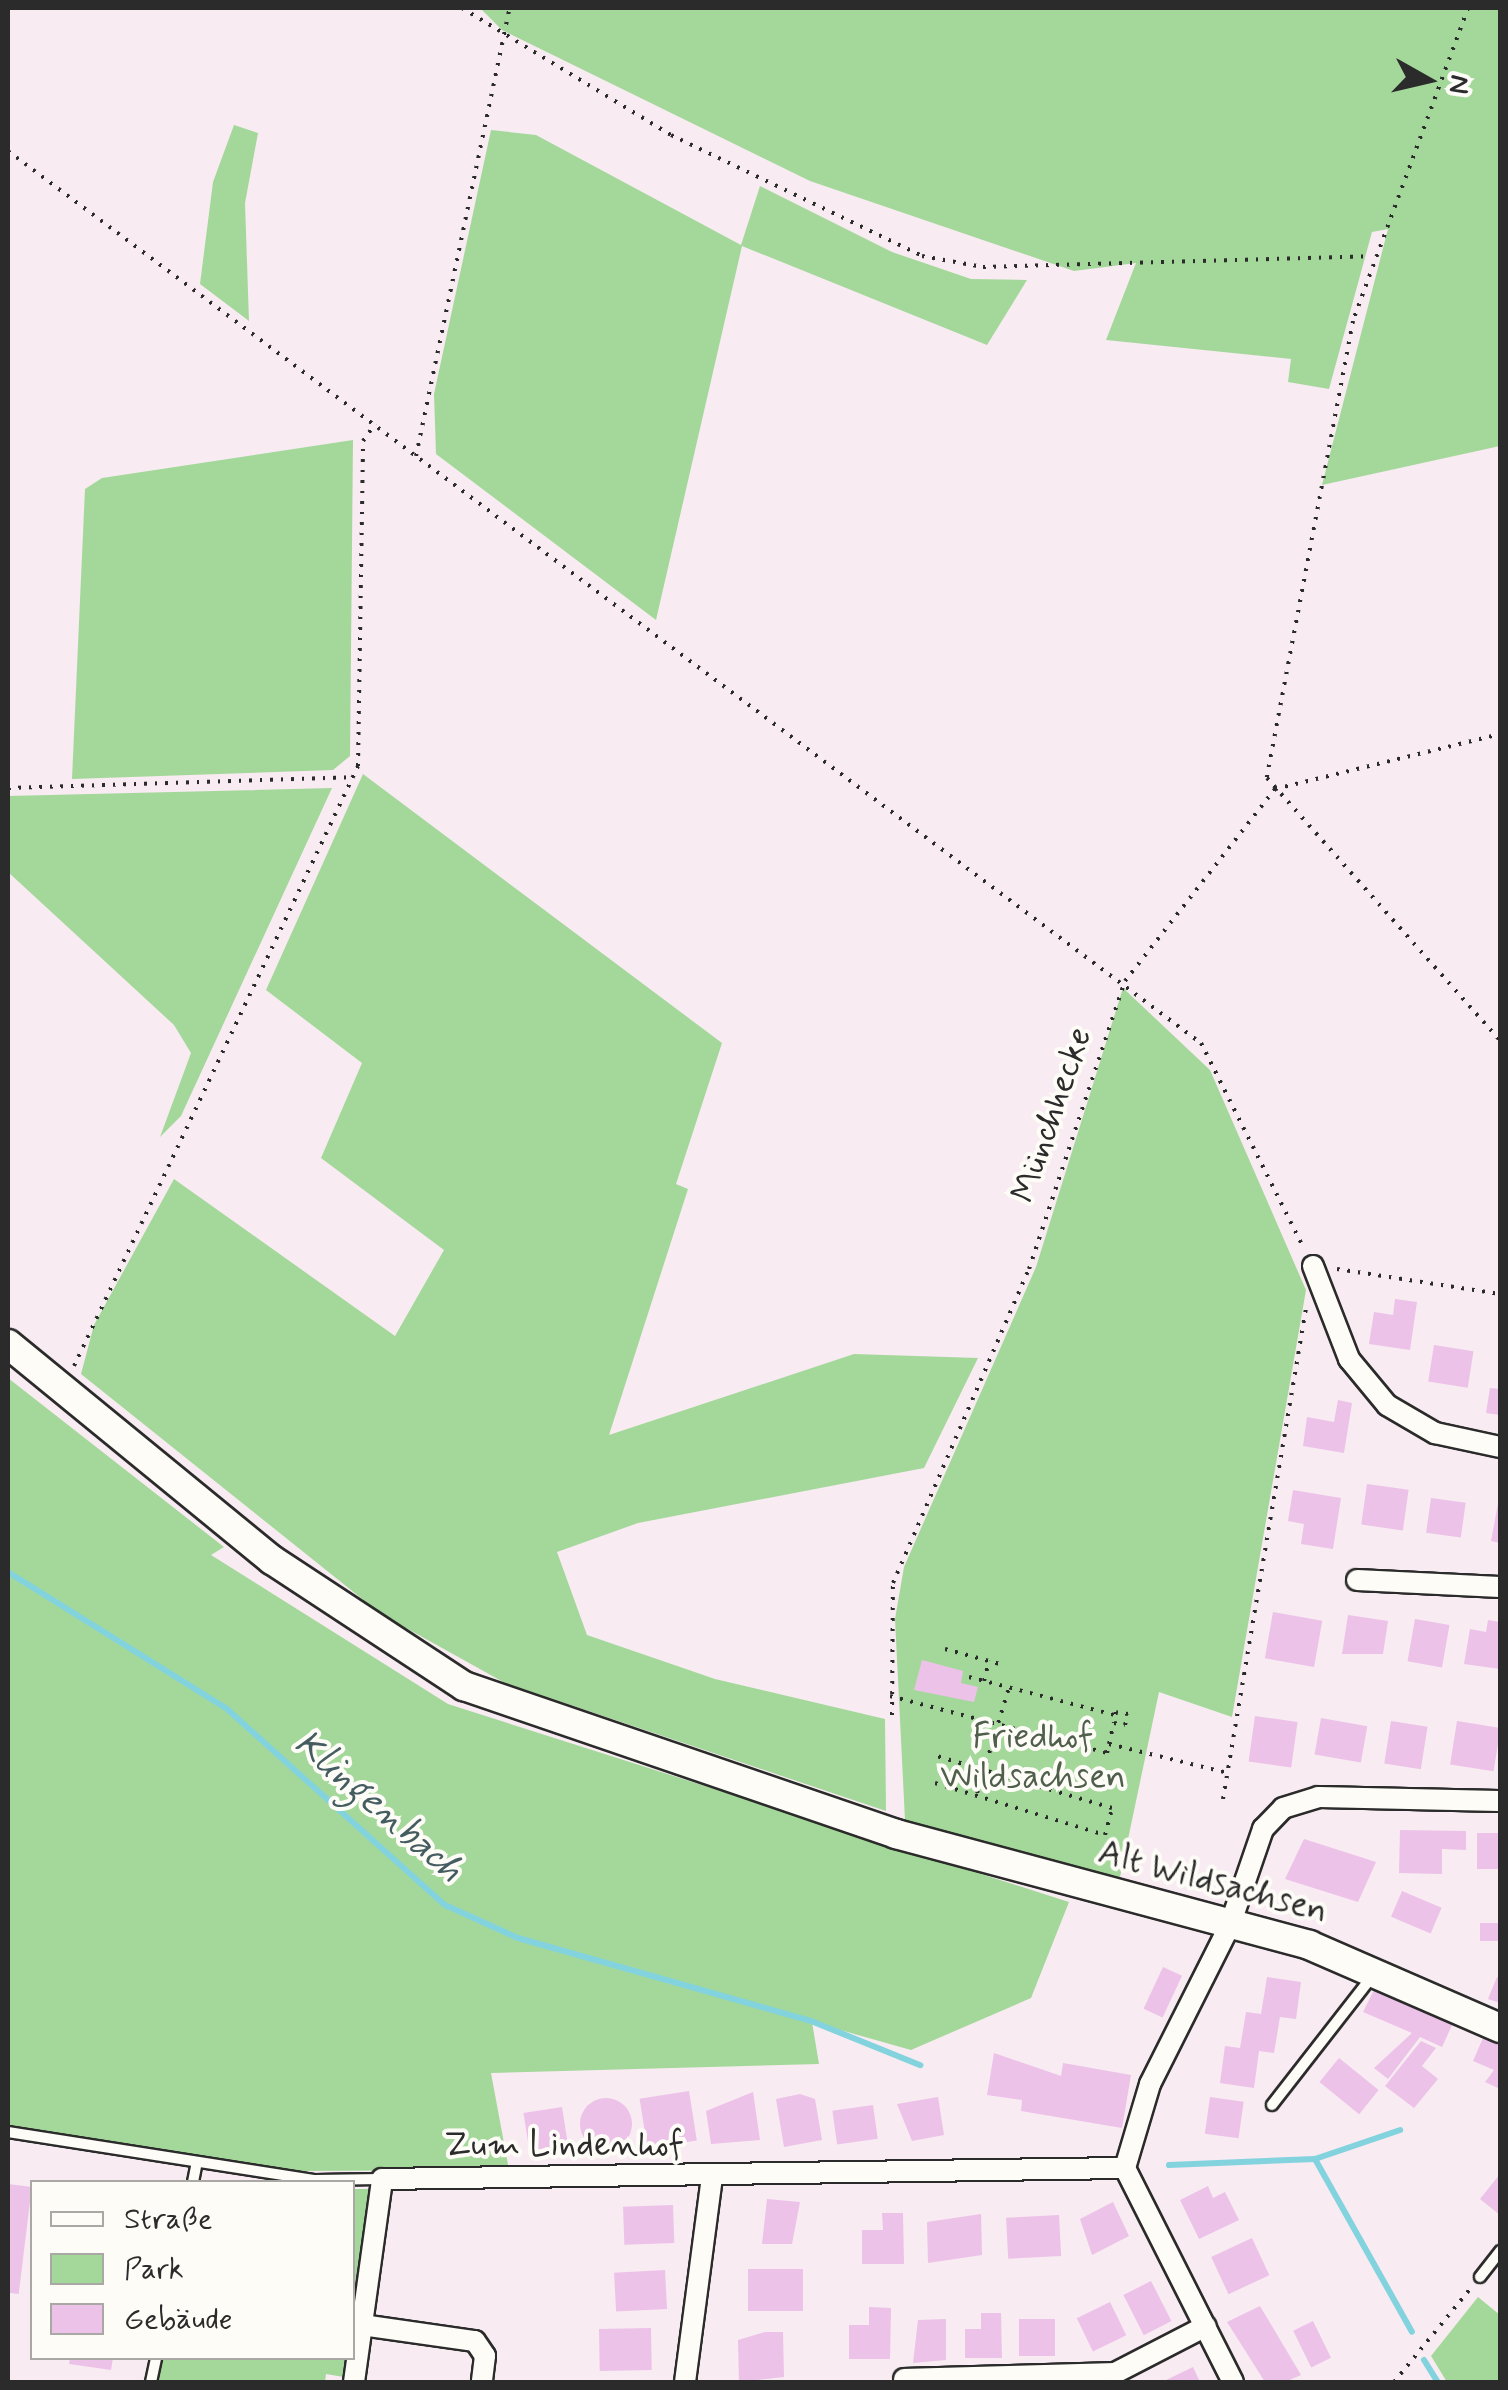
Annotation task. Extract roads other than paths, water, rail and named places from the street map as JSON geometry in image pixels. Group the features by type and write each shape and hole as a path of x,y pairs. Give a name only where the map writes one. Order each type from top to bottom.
{"main road":[{"name":"Alt Wildsachsen","path":"8,1344 64,1395 272,1560 464,1686 896,1834 1378,1970 1500,2028"}],"street":[{"path":"1312,1266 1349,1360 1387,1404 1436,1433 1500,1447"},
{"path":"1357,1580 1500,1587"},
{"path":"1233,2382 1125,2168 1150,2084 1230,1926 1263,1829 1283,1808 1318,1796 1500,1801"},
{"name":"Zum Lindenhof","path":"382,2179 1125,2168"},
{"path":"685,2382 712,2176"},
{"path":"354,2382 382,2179"},
{"path":"362,2325 475,2341 485,2356 482,2382"},
{"path":"904,2379 1116,2373 1206,2326"}],"lane":[{"path":"1272,2105 1378,1970"},
{"name":"Zum Lindenhof","path":"8,2132 197,2162 382,2179"},
{"path":"193,2180 197,2162"},
{"path":"1480,2277 1500,2252"}],"waterway":[{"name":"Klingenbach","path":"8,1572 227,1709 445,1905 518,1938 811,2021 920,2065"},
{"name":"Klingenbach","path":"1169,2165 1315,2159 1400,2130"},
{"path":"1315,2159 1412,2332"},
{"path":"1424,2360 1438,2382"}],"park label":[{"name":"Friedhof Wildsachsen","path":"1033,1757"}]}
